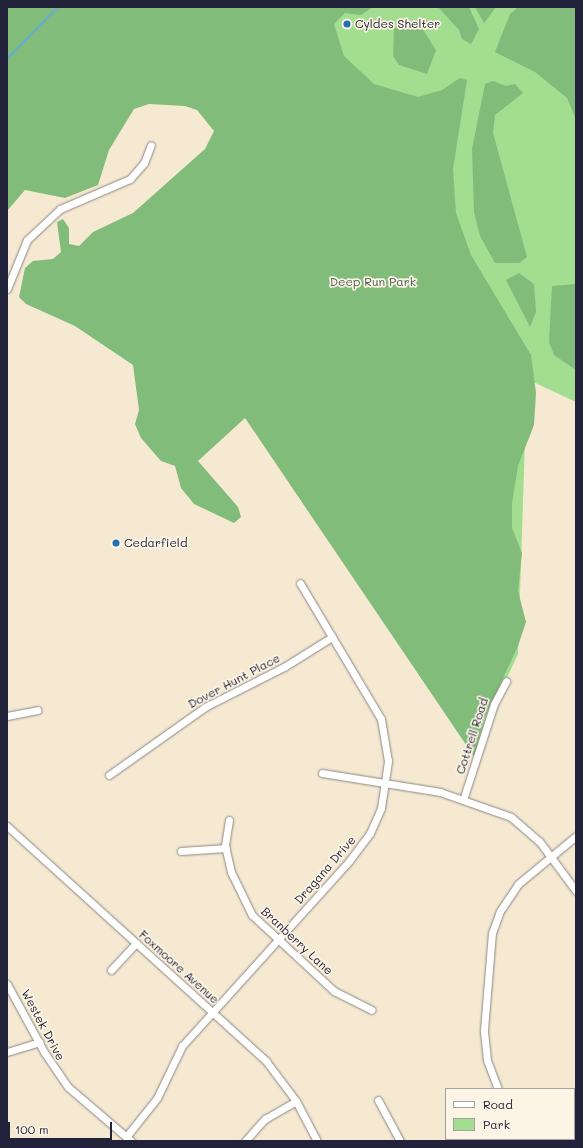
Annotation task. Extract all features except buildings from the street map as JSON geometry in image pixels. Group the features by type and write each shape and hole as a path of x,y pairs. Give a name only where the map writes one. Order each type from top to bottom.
{"street":[{"path":"7,289 27,240 66,206 130,179 144,163 151,145"},
{"name":"Dragana Drive","path":"128,1139 162,1090 176,1054 362,845 377,817 386,783 387,747 381,719 367,690 332,637 300,583"},
{"name":"Dover Hunt Place","path":"109,775 205,707 284,667 332,637"},
{"name":"Cottrell Road","path":"463,800 494,704 506,681"},
{"path":"7,716 37,710"},
{"path":"322,774 386,783 463,800 517,821 550,857 576,891"},
{"name":"Branberry Lane","path":"229,820 226,848 241,898 277,940 334,991 372,1010"},
{"name":"Foxmoore Avenue","path":"7,826 266,1061 296,1101 317,1141"},
{"path":"498,1088 487,1060 484,1030 490,939 500,911 518,884 576,836"},
{"path":"181,851 226,848"},
{"path":"111,970 136,943"},
{"name":"Westek Drive","path":"7,984 39,1042 68,1087 128,1139"},
{"path":"7,1052 39,1042"},
{"path":"378,1100 400,1141"},
{"path":"245,1141 265,1119 296,1101"}],"green space":[{"name":"Deep Run Park","path":"7,7 373,7 361,15 345,13 334,24 344,56 374,84 418,97 442,90 460,78 467,80 453,169 456,213 471,255 531,355 536,393 534,425 518,466 512,503 512,528 522,553 518,591 526,622 518,646 483,721 475,758 245,418 198,461 238,507 241,517 234,523 194,504 181,488 175,466 161,461 141,438 135,424 139,410 133,365 75,326 26,304 19,297 25,268 33,261 53,259 61,252 57,222 63,219 69,228 69,244 79,246 93,232 133,213 205,149 214,131 197,110 185,106 149,104 134,109 109,150 98,185 65,198 25,190 7,211"},
{"name":"Deep Run Park","path":"62,7 576,7 576,402 527,379 518,654 482,731 475,758 334,94"},
{"path":"438,7 469,7 479,29 471,44 462,39 459,30"},
{"path":"475,7 496,7 484,23"},
{"path":"518,7 576,7 576,120 567,98 535,72 495,52 510,14"},
{"path":"420,25 436,50 427,74 399,65 393,56 394,28"},
{"path":"493,81 506,86 515,84 523,93 495,115 493,133 527,257 519,263 495,263 480,236 474,212 472,149 485,84"},
{"path":"519,273 534,284 536,312 530,327 506,280"},
{"path":"576,284 576,370 554,355 549,342 552,286"}],"waterway":[{"path":"7,59 58,7"}],"place":[{"name":"Cyldes Shelter","path":"347,24"},
{"name":"Cedarfield","path":"116,543"}]}
